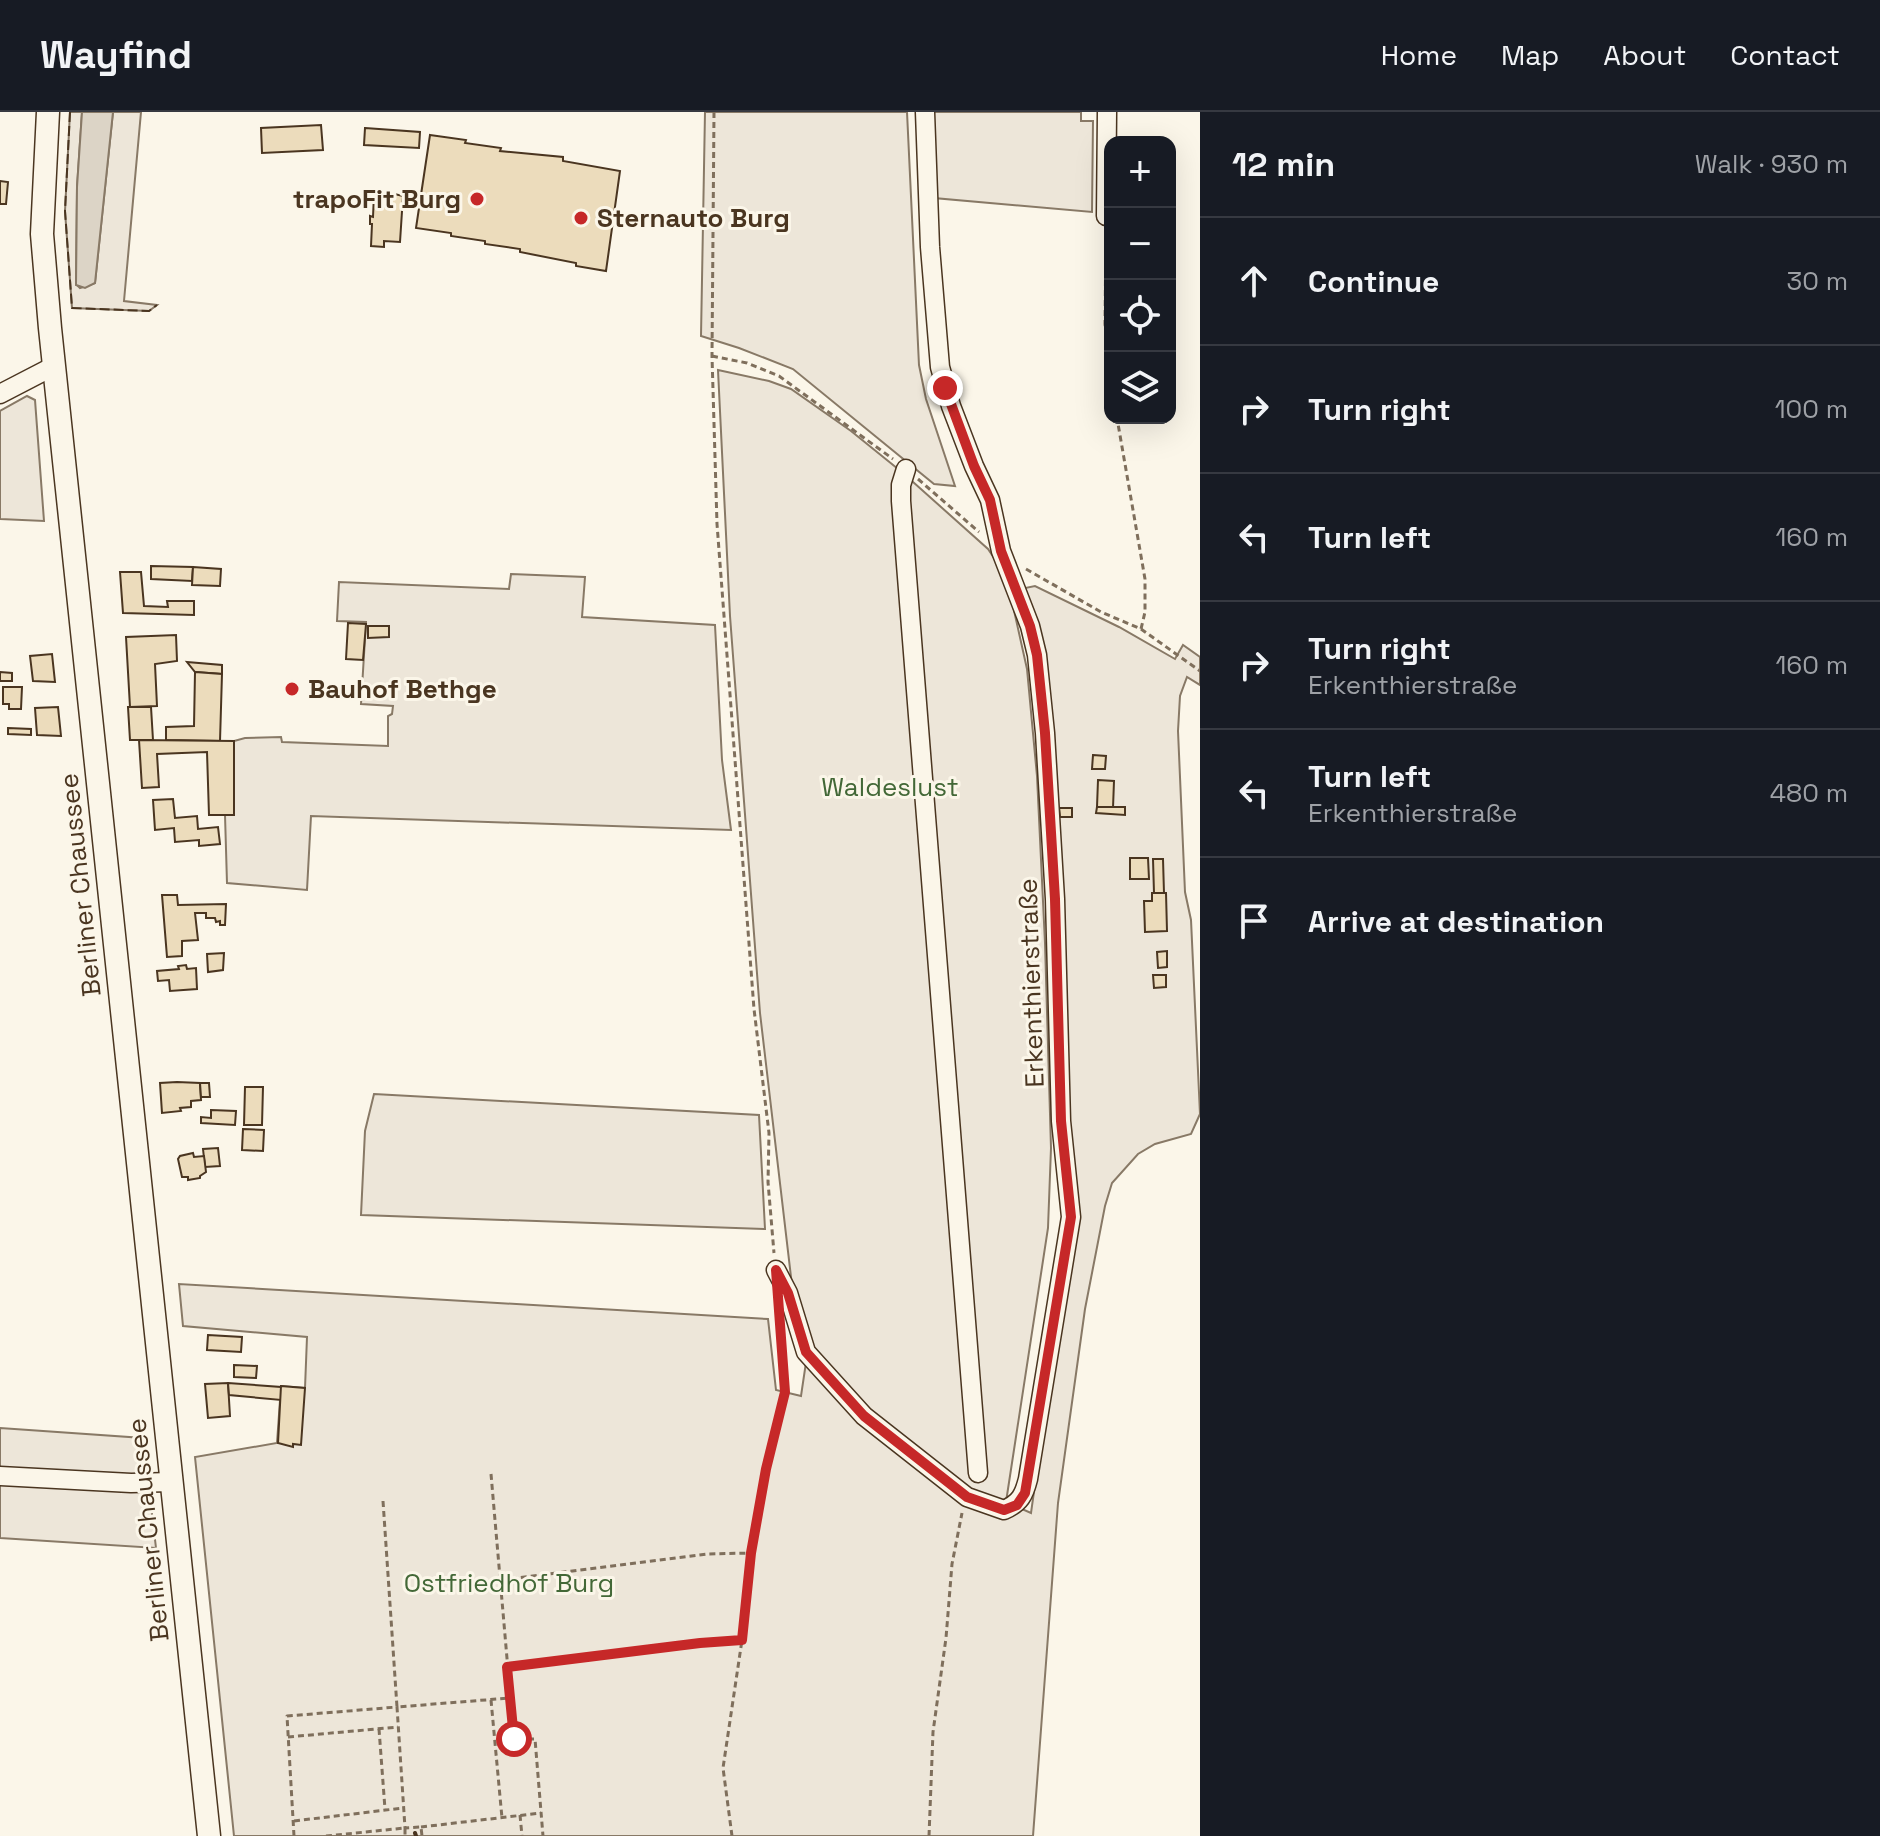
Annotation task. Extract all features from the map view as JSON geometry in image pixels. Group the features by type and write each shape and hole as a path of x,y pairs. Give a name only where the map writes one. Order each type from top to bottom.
{"main road":[{"name":"Berliner Chaussee","path":"48,112 42,234 54,366 209,1836"}],"street":[{"name":"Erkenthierstraße","path":"776,1270 788,1293 806,1352 864,1416 967,1497 1004,1510 1017,1505 1025,1493 1071,1217 1061,1121 1055,899 1041,686 1030,626 1001,551 990,500 955,418 940,367 930,247 925,112"},
{"path":"1106,208 1107,112"},
{"path":"0,394 54,366"},
{"path":"906,469 901,485 901,501 978,1473"},
{"path":"0,1476 131,1483 172,1482"}],"path":[{"path":"714,112 712,356 717,524 751,967 769,1133 768,1182 776,1270"},
{"path":"1105,280 1108,352"},
{"path":"1141,629 1200,671"},
{"path":"732,1836 723,1768 751,1553 766,1469 785,1392 779,1316"},
{"path":"491,1474 514,1739 535,1739 543,1836"},
{"path":"929,1836 933,1732 952,1564 967,1497"},
{"path":"383,1501 405,1836"},
{"path":"500,1580 708,1554 751,1553"},
{"path":"507,1667 742,1640"},
{"path":"294,1836 287,1716 510,1698"},
{"path":"491,1700 502,1818"},
{"path":"288,1737 398,1727"},
{"path":"379,1729 385,1810"},
{"path":"294,1821 403,1808"},
{"path":"326,1836 541,1813"},
{"path":"520,1815 522,1836"},
{"path":"421,1827 422,1836"}],"green space":[{"path":"70,112 82,112 77,187 76,284 80,288 95,283 113,112 141,112 124,301 157,305 149,311 72,308 65,211"},
{"path":"705,112 907,112 919,365 926,399 955,486 934,484 793,369 701,336"},
{"path":"931,112 1081,112 1081,121 1093,121 1092,212 934,198"},
{"path":"718,370 791,389 851,431 988,549 998,564 1013,606 1027,669 1037,776 1051,1148 1048,1228 1006,1502 1031,1513 1059,1314 1067,1123 1060,898 1025,588 1035,586 1119,627 1175,659 1183,645 1200,657 1200,685 1187,677 1180,696 1178,731 1200,1114 1191,1134 1155,1144 1138,1154 1112,1183 1105,1206 1085,1309 1058,1503 1033,1836 234,1836 195,1457 277,1443 281,1386 305,1388 307,1337 183,1326 179,1284 768,1319 776,1390 801,1396 808,1349 793,1294 760,1013 730,616"},
{"path":"27,396 35,400 44,521 0,519 0,411"},
{"path":"511,574 585,577 582,617 715,625 722,760 731,830 311,816 307,890 227,883 225,815 234,815 234,741 281,737 282,742 388,746 388,716 392,714 393,706 361,704 366,622 337,621 339,582 509,589"},
{"path":"374,1094 759,1115 765,1229 361,1215 365,1131"},
{"path":"0,1428 143,1438 156,1548 0,1538"}],"shaded area":[{"path":"82,112 113,112 95,283 85,288 76,285"}],"building":[{"path":"321,125 323,150 262,153 261,128"},
{"path":"365,128 420,132 419,148 364,145"},
{"path":"430,135 501,148 500,151 563,157 563,161 620,171 606,271 520,252 520,249 485,244 485,241 451,236 451,233 416,228"},
{"path":"0,181 8,182 6,204 0,204"},
{"path":"386,192 403,196 400,242 384,241 384,247 371,246 370,216 373,217 374,194 386,195"},
{"path":"151,566 193,567 192,581 151,579"},
{"path":"193,567 221,569 220,586 192,585"},
{"path":"120,572 141,572 144,606 168,607 167,601 194,601 194,615 123,613"},
{"path":"348,623 366,624 363,660 346,659"},
{"path":"368,626 389,626 389,637 368,638"},
{"path":"176,635 177,661 155,664 157,706 130,707 126,637"},
{"path":"52,654 55,682 33,681 30,656"},
{"path":"187,662 222,665 222,674 195,672"},
{"path":"0,672 12,673 12,681 0,681"},
{"path":"195,672 222,674 220,741 166,740 166,727 194,726"},
{"path":"3,687 22,687 21,709 9,709 9,704 3,704"},
{"path":"58,707 61,736 37,735 35,708"},
{"path":"128,707 151,707 153,740 130,740"},
{"path":"8,728 31,729 31,735 8,734"},
{"path":"139,740 234,741 234,815 209,815 207,752 157,754 159,787 142,788"},
{"path":"1093,755 1106,756 1105,769 1092,769"},
{"path":"1098,780 1114,781 1113,808 1097,807"},
{"path":"173,799 175,818 197,816 198,829 218,827 220,844 199,846 199,840 175,842 174,828 155,830 153,800"},
{"path":"1097,807 1125,807 1125,815 1096,813"},
{"path":"1059,808 1072,808 1072,817 1060,817"},
{"path":"1130,858 1148,858 1149,879 1130,879"},
{"path":"1153,859 1163,859 1164,893 1154,893"},
{"path":"1152,893 1166,893 1167,931 1145,932 1144,901 1152,901"},
{"path":"162,895 177,895 178,905 226,904 225,925 220,925 215,918 206,918 206,913 195,913 198,940 182,941 182,956 167,957"},
{"path":"1167,951 1167,967 1158,968 1157,952"},
{"path":"224,953 223,970 208,972 207,954"},
{"path":"186,965 187,969 196,968 197,989 170,991 169,980 158,981 157,971 179,969 178,966"},
{"path":"1153,975 1166,975 1166,987 1154,988"},
{"path":"160,1083 200,1083 201,1100 191,1101 191,1107 180,1108 181,1111 162,1113"},
{"path":"200,1083 209,1083 210,1097 201,1097"},
{"path":"245,1087 263,1087 262,1125 244,1125"},
{"path":"211,1110 236,1111 235,1125 201,1123 201,1117 211,1118"},
{"path":"243,1129 264,1130 263,1151 242,1150"},
{"path":"218,1148 220,1166 205,1167 203,1149"},
{"path":"193,1153 194,1157 204,1156 206,1172 200,1178 188,1180 188,1177 182,1177 178,1159"},
{"path":"208,1335 242,1337 241,1352 207,1350"},
{"path":"234,1365 257,1366 256,1378 234,1377"},
{"path":"228,1383 230,1416 208,1418 205,1384"},
{"path":"228,1383 281,1387 281,1400 229,1395"},
{"path":"281,1386 305,1388 301,1445 293,1444 293,1447 278,1443"}],"fence":[{"path":"70,112 65,211 72,308 149,311 157,305"}],"place":[{"name":"trapoFit Burg","path":"477,199"},
{"name":"Sternauto Burg","path":"581,218"},
{"name":"Bauhof Bethge","path":"292,689"}],"route":[{"path":"514,1739 507,1667 742,1640 751,1553 766,1469 785,1392 776,1270 788,1293 806,1352 864,1416 967,1497 1004,1510 1017,1505 1025,1493 1071,1217 1061,1121 1055,899 1045,733 1037,655 1030,626 1001,551 990,500 945,388"}],"park label":[{"name":"Waldeslust","path":"890,787"},
{"name":"Ostfriedhof Burg","path":"509,1583"}]}
